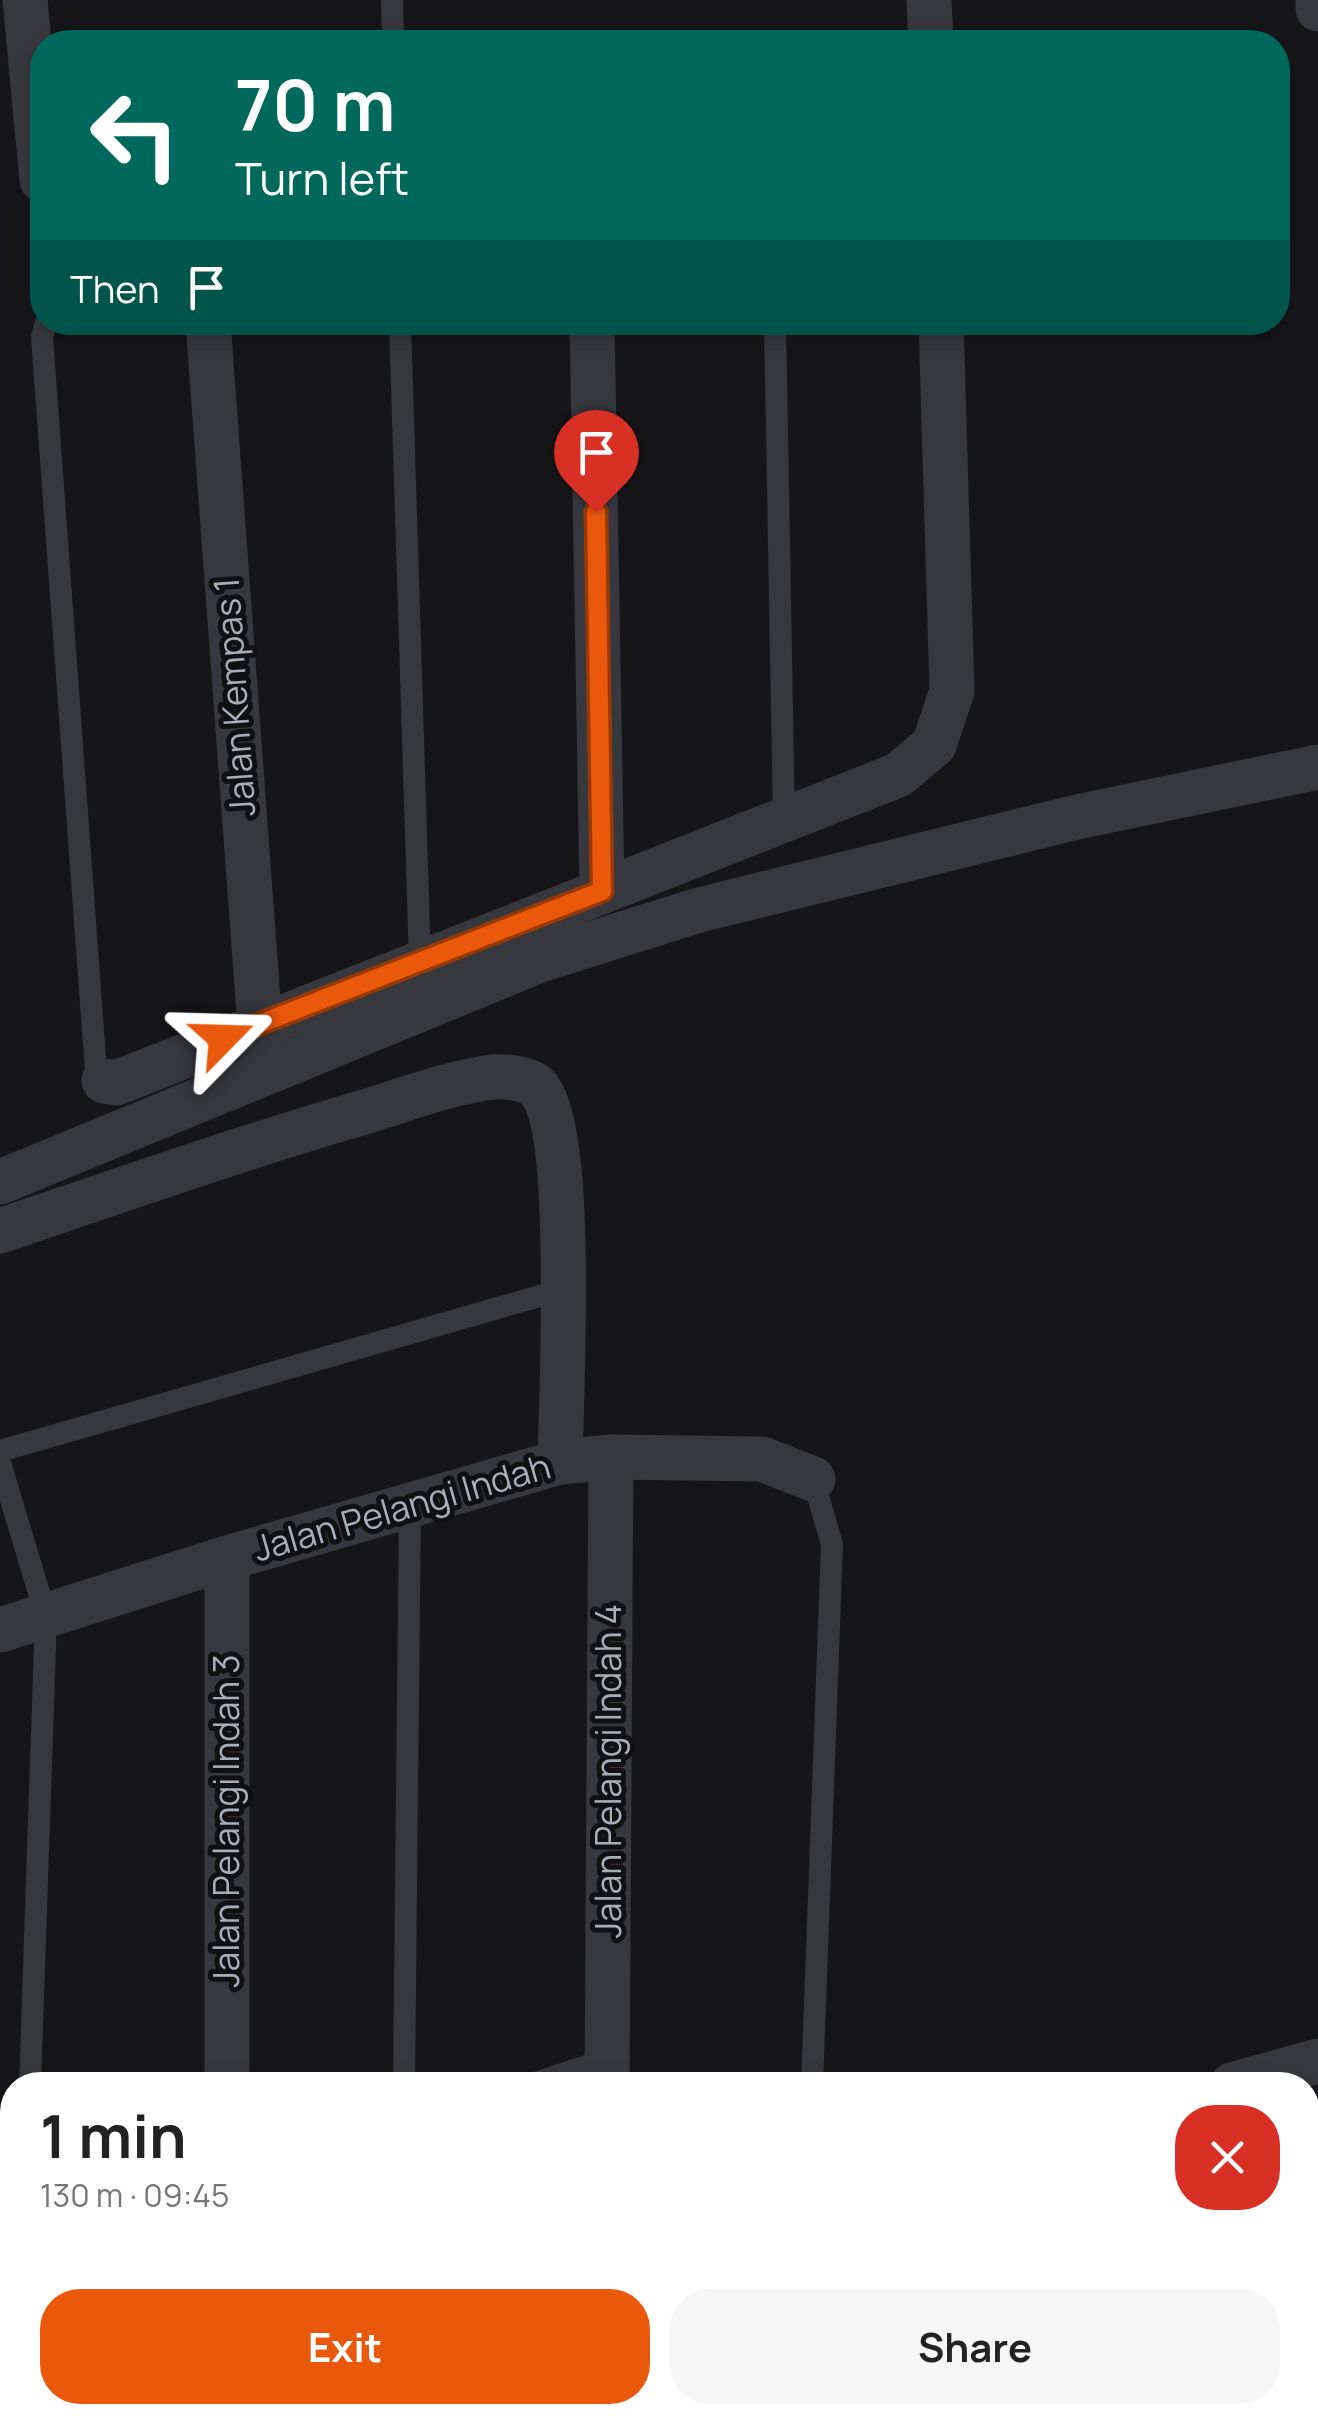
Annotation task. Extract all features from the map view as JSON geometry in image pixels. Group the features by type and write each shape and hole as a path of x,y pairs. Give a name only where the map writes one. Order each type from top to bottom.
{"street":[{"path":"25,0 30,47"},
{"path":"930,0 931,30"},
{"path":"1318,0 1318,9"},
{"name":"Jalan Kempas 1","path":"209,335 263,1072"},
{"path":"592,335 602,891"},
{"path":"104,1081 116,1082 898,775 934,745 952,691 941,335"},
{"path":"0,1182 540,960 699,910 1077,817 1318,767"},
{"path":"0,1231 271,1139 417,1096 495,1077 520,1079 536,1086 554,1121 564,1289 560,1462"},
{"name":"Jalan Pelangi Indah","path":"0,1630 227,1558 560,1462 611,1457 762,1459 812,1479"},
{"name":"Jalan Pelangi Indah 4","path":"608,2072 611,1457"},
{"name":"Jalan Pelangi Indah 3","path":"227,1558 227,2072"},
{"path":"1281,2072 1318,2062"}],"lane":[{"path":"392,0 393,30"},
{"path":"43,335 96,1071 104,1081"},
{"path":"400,335 420,963"},
{"path":"775,335 784,820"},
{"path":"0,1451 564,1289"},
{"path":"0,1462 46,1616 30,2072"},
{"path":"812,1479 832,1544 812,2072"},
{"path":"404,2072 410,1504"}],"route":[{"path":"223,1038 602,891 596,512"}]}
